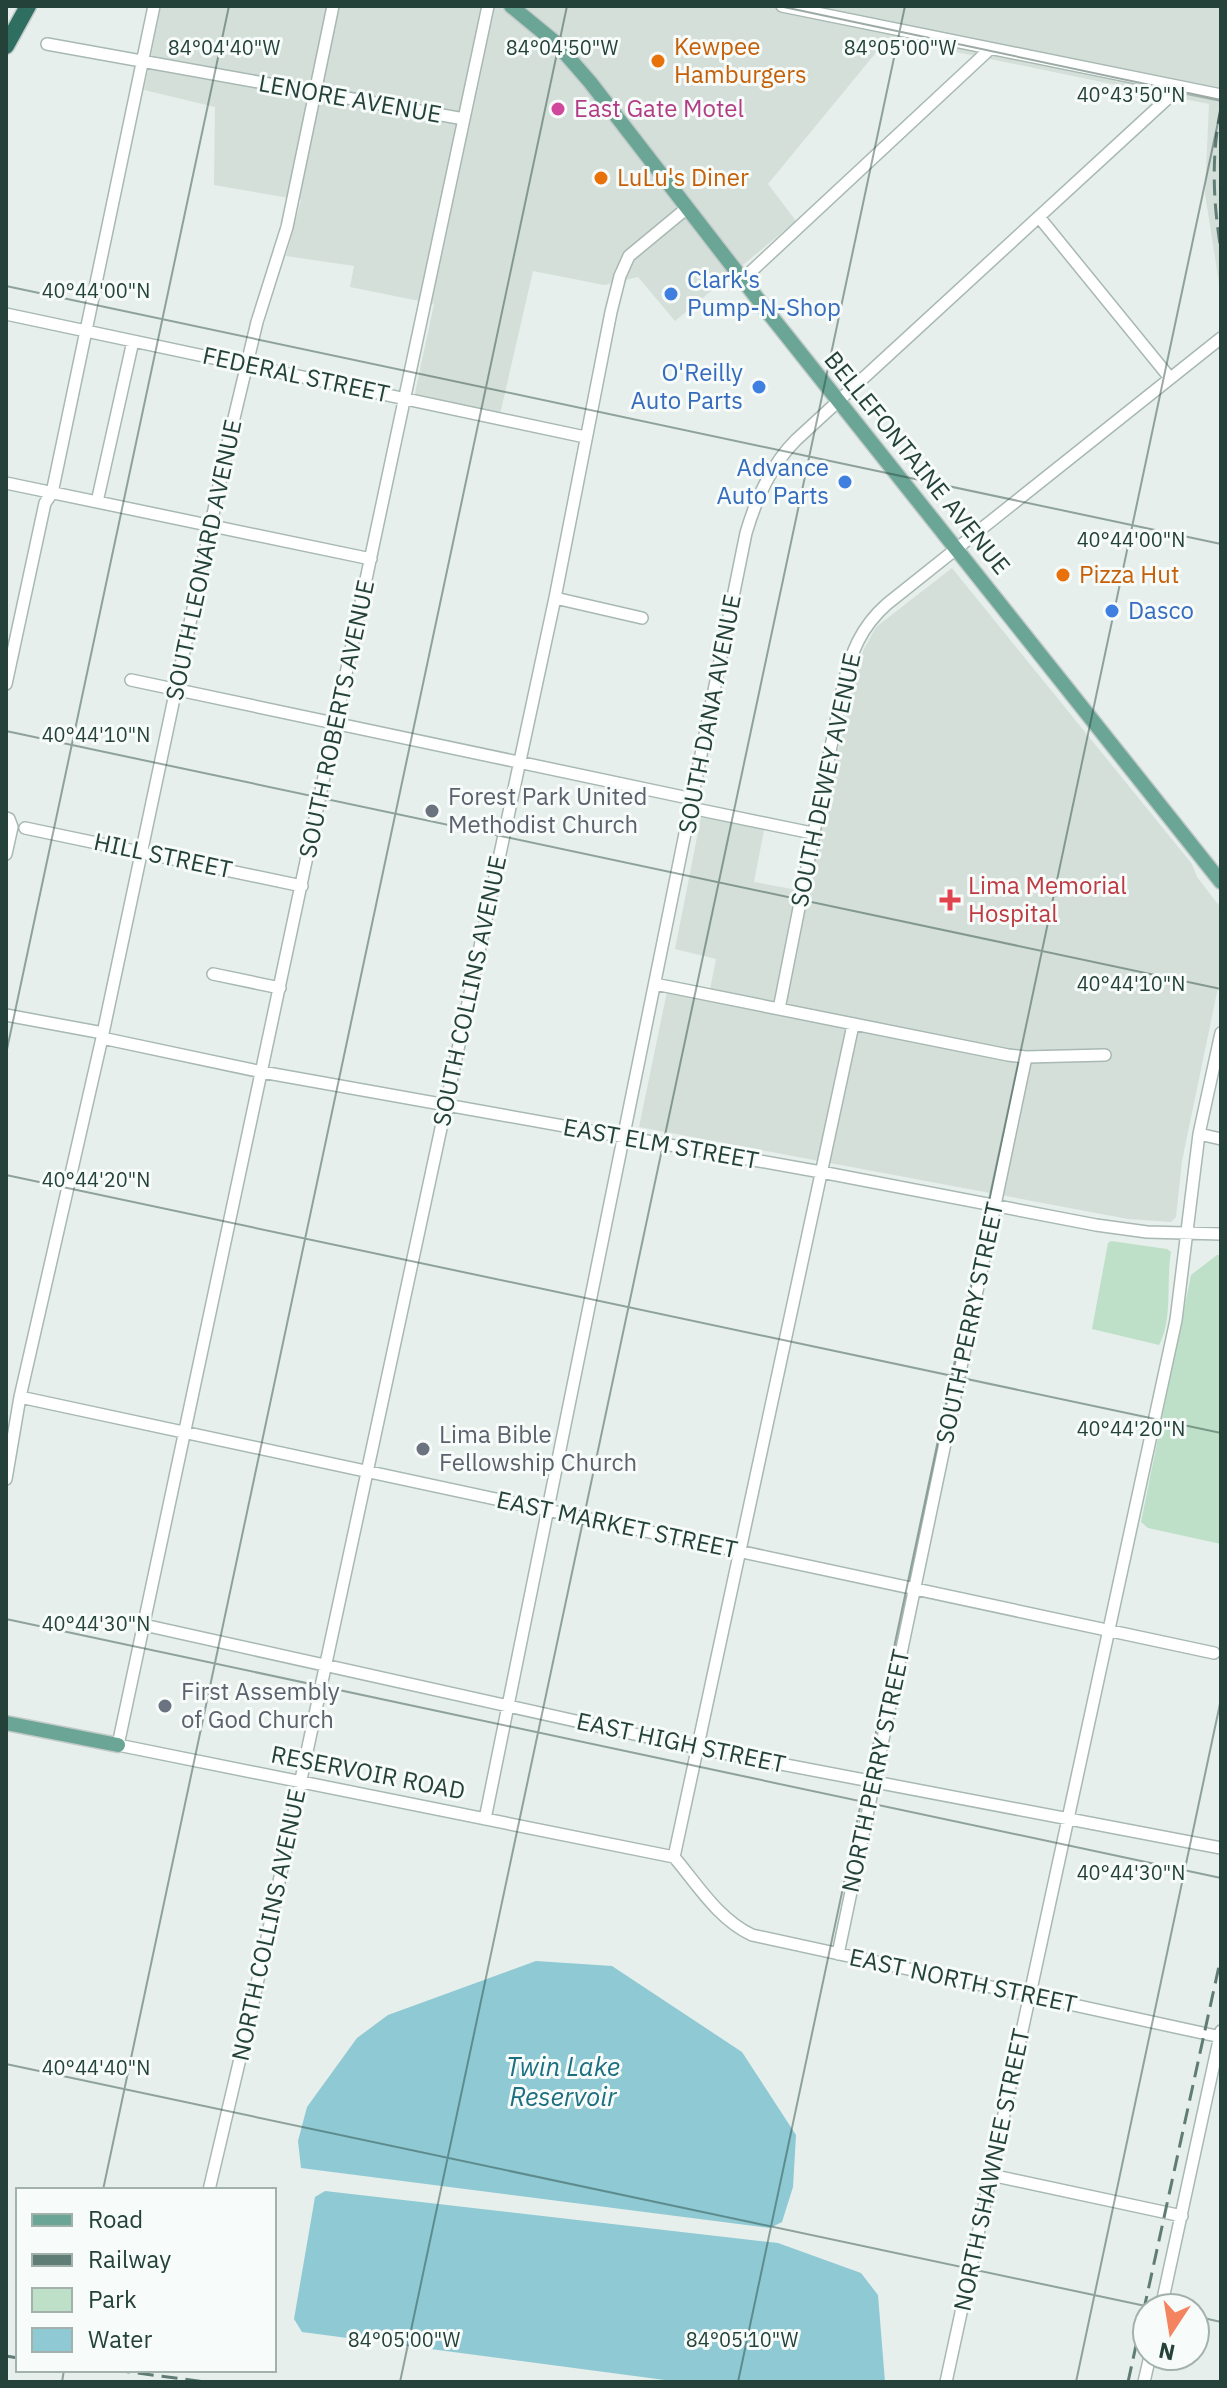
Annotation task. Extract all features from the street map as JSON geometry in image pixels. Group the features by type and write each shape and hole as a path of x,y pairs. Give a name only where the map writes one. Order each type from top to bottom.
{"highway":[{"path":"6,46 28,6"}],"main road":[{"name":"BELLEFONTAINE AVENUE","path":"511,6 543,31 570,58 1221,882"},
{"name":"RESERVOIR ROAD","path":"6,1723 118,1745"}],"street":[{"path":"6,684 45,503 52,493 154,6"},
{"name":"SOUTH LEONARD AVENUE","path":"6,1479 20,1397 102,1036 210,526 257,322 287,227 333,6"},
{"name":"SOUTH ROBERTS AVENUE","path":"118,1745 488,6"},
{"path":"782,6 820,10 990,49 1221,95"},
{"name":"LENORE AVENUE","path":"47,44 464,119"},
{"path":"743,279 990,49"},
{"name":"SOUTH DANA AVENUE","path":"485,1819 752,514 785,451 1179,88"},
{"name":"SOUTH COLLINS AVENUE","path":"365,1471 555,598 611,312 623,265 629,256 687,208"},
{"path":"1039,217 1170,378"},
{"name":"FEDERAL STREET","path":"6,314 585,437"},
{"name":"SOUTH DEWEY AVENUE","path":"779,1009 843,686 856,642 869,622 887,604 1221,338"},
{"path":"97,502 133,341"},
{"path":"6,483 371,559"},
{"path":"555,598 642,618"},
{"path":"131,680 520,762 812,833"},
{"path":"6,818 12,827 6,854"},
{"name":"HILL STREET","path":"25,828 302,886"},
{"path":"213,974 280,988"},
{"path":"655,984 1026,1057 1105,1055"},
{"name":"EAST ELM STREET","path":"6,1015 262,1072 1121,1229 1221,1234"},
{"path":"674,1857 853,1025"},
{"name":"NORTH SHAWNEE STREET","path":"946,2382 1176,1320 1199,1134 1221,1033"},
{"name":"SOUTH PERRY STREET","path":"914,1589 1026,1057"},
{"path":"1199,1134 1221,1139"},
{"name":"EAST MARKET STREET","path":"20,1397 1214,1653"},
{"name":"NORTH COLLINS AVENUE","path":"209,2188 300,1782 365,1471"},
{"name":"NORTH PERRY STREET","path":"838,1954 914,1589"},
{"name":"EAST HIGH STREET","path":"144,1625 697,1748 1221,1848"},
{"name":"RESERVOIR ROAD","path":"118,1745 674,1857"},
{"name":"EAST NORTH STREET","path":"674,1857 714,1906 732,1924 752,1935 1221,2035"},
{"path":"1165,2292 1221,2035"},
{"path":"991,2175 1182,2216"}],"shaded area":[{"path":"161,6 1221,6 1221,296 1205,194 1209,104 888,38 768,184 796,221 675,321 638,277 604,285 533,271 498,423 412,407 434,304 350,287 354,266 286,256 301,200 214,185 215,107 144,90"},
{"name":"Lima Memorial Hospital","path":"952,568 1192,864 1197,877 1221,908 1221,973 1182,1161 1176,1217 1171,1222 1128,1219 639,1127 669,982 710,989 716,959 675,949 701,817 764,830 754,882 808,892 855,671 864,649 876,627"}],"green space":[{"path":"1111,1241 1171,1252 1168,1312 1159,1345 1092,1329 1108,1243"},
{"path":"1221,1255 1221,1544 1148,1528 1141,1522 1191,1275"}],"water":[{"name":"Twin Lake Reservoir","path":"536,1961 612,1966 742,2052 796,2135 793,2187 782,2222 770,2228 301,2168 298,2141 307,2107 357,2038 388,2015"},
{"path":"325,2191 778,2243 861,2273 878,2295 885,2382 680,2382 302,2332 294,2319 315,2197"}],"railway":[{"path":"1221,108 1214,179 1221,250"},
{"path":"1128,2382 1221,1957"},
{"path":"6,2356 16,2358"},
{"path":"129,2372 206,2382"}],"place":[{"name":"Kewpee Hamburgers","path":"658,61"},
{"name":"East Gate Motel","path":"558,109"},
{"name":"LuLu's Diner","path":"601,178"},
{"name":"Clark's Pump-N-Shop","path":"671,294"},
{"name":"O'Reilly Auto Parts","path":"759,387"},
{"name":"Advance Auto Parts","path":"845,482"},
{"name":"Pizza Hut","path":"1063,575"},
{"name":"Dasco","path":"1112,611"},
{"name":"Forest Park United Methodist Church","path":"432,811"},
{"name":"Lima Memorial Hospital","path":"950,900"},
{"name":"Lima Bible Fellowship Church","path":"423,1449"},
{"name":"First Assembly of God Church","path":"165,1706"}]}
